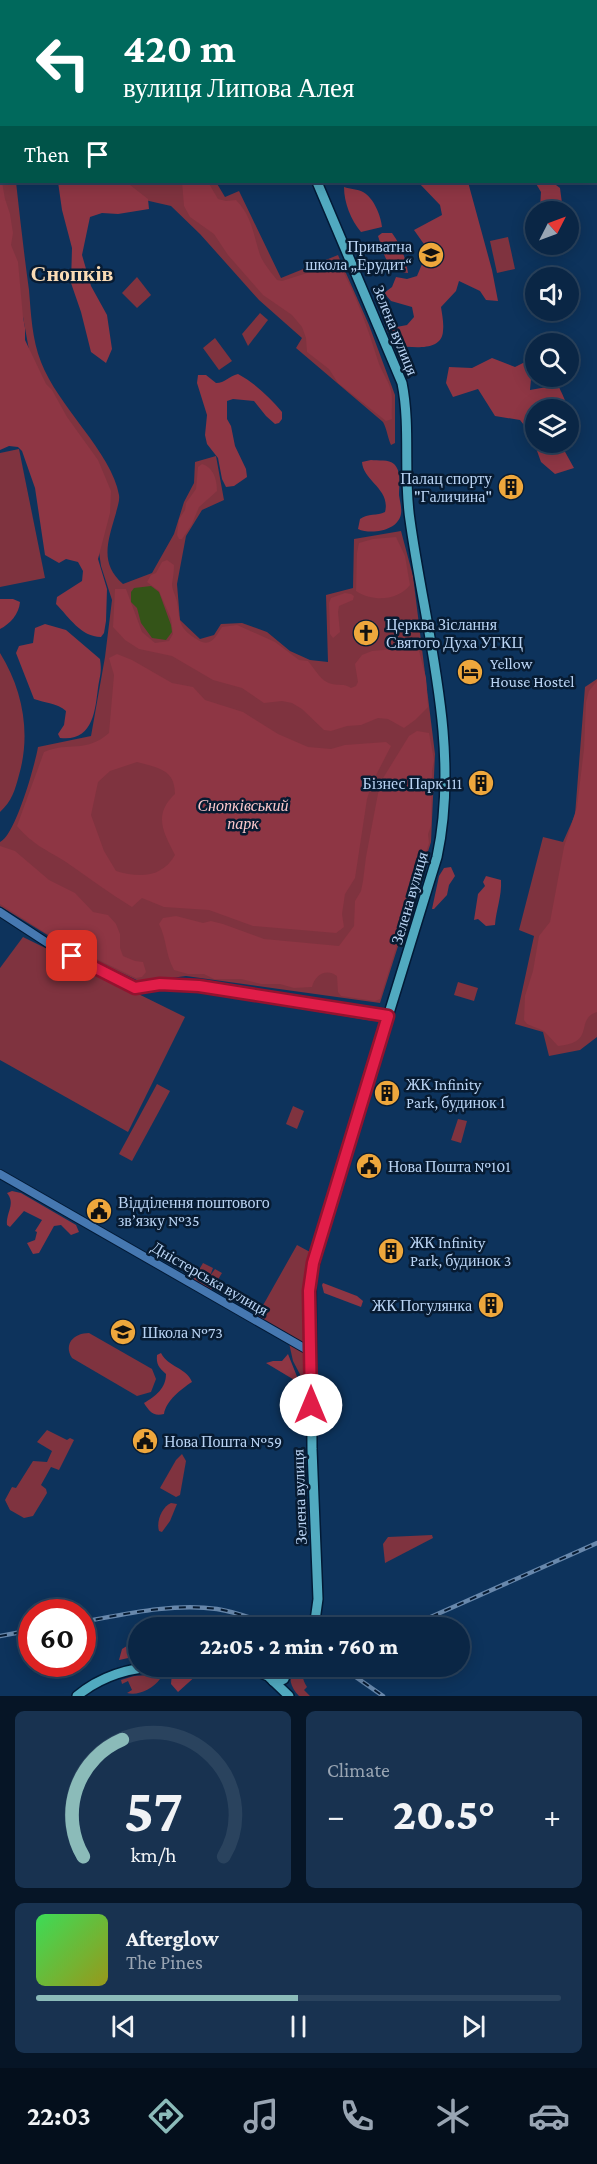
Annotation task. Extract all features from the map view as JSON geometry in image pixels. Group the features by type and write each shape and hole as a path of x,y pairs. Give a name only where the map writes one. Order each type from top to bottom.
{"main road":[{"name":"Зелена вулиця","path":"316,1617 318,1599 309,1291 313,1263 421,911 439,844 444,796 443,746 427,617 409,519 406,489 406,405 402,383 317,183"},
{"path":"77,1696 93,1684 114,1674 128,1671"},
{"path":"271,1677 289,1696"},
{"path":"287,1677 289,1696"}],"street":[{"path":"0,912 52,946 135,988 160,984 199,986 388,1016"},
{"name":"Дністерська вулиця","path":"0,1174 312,1353"}],"green space":[{"name":"Снопківський парк","path":"0,183 16,183 36,344 49,378 106,463 114,479 119,502 107,551 111,568 123,584 152,573 174,534 184,502 194,483 195,462 216,456 224,500 202,510 186,536 177,584 180,620 200,639 214,635 221,624 242,623 267,632 290,651 310,660 328,662 326,595 353,588 354,539 401,531 413,576 435,754 431,842 380,1003 186,976 141,982 72,950 0,906 0,842 6,837 18,814 38,747 91,736 112,600 101,566 98,545 50,395 31,361 23,317 0,321"},
{"path":"0,183 2,183 13,233 11,245 18,262 25,340 46,384 98,460 111,491 110,513 98,559 107,589 106,621 101,637 81,630 56,604 57,597 82,581 83,571 78,562 66,559 59,563 45,555 35,488 22,451 18,447 9,446 0,450"},
{"path":"58,183 130,185 148,199 149,209 118,214 102,213 90,217 82,255 91,286 107,315 112,349 106,363 91,352 71,283 72,248 62,210"},
{"path":"70,183 217,183 225,197 239,191 281,278 338,255 369,325 395,395 395,443 391,445 383,422 296,348 302,338 259,300 200,234 171,206"},
{"path":"182,183 209,183 218,199 236,200 248,218 262,259 277,280 282,281 307,273 322,272 334,263 340,265 366,324 379,365 390,387 392,419 386,421 338,383 329,369 307,352 302,327 292,315 263,295 228,255 214,234 190,217 184,206"},
{"path":"419,183 468,183 498,301 486,300 480,291 459,281 456,291 441,307 443,331 438,342 425,347 398,346 386,329 407,325 414,317 412,307 391,301 384,293 392,287 396,277 407,279 417,276 425,257 426,247 414,230 442,215 440,205"},
{"path":"536,183 553,183 560,188 562,201 540,201 541,192"},
{"path":"344,187 361,191 370,198 382,227 361,232 349,211"},
{"path":"382,233 392,233 403,252 408,273 401,272 390,265 378,236"},
{"path":"508,237 515,269 497,273 490,241"},
{"path":"137,277 151,295 137,308 122,293"},
{"path":"260,313 268,320 248,346 242,334"},
{"path":"215,338 232,361 219,370 203,348"},
{"path":"492,358 515,367 525,362 525,387 530,387 530,390 559,387 564,399 525,399 525,426 520,420 495,416 478,389 453,397 446,383 449,367 472,368"},
{"path":"238,374 272,401 282,412 282,419 275,424 254,401 233,399 227,401 227,419 247,477 234,486 226,487 218,458 207,444 205,435 207,415 197,383 198,375 206,375 216,383"},
{"path":"19,449 45,578 0,587 0,453"},
{"path":"538,453 566,453 574,468 555,474 541,462"},
{"path":"389,461 397,467 401,512 399,520 390,528 370,532 358,529 360,519 385,512 386,504 381,491 364,469 362,462"},
{"path":"202,464 214,475 217,491 199,507 192,524 182,539 179,539 177,535 179,519 196,489 198,467"},
{"path":"396,537 405,556 410,585 392,597 384,598 370,597 356,591 359,543"},
{"path":"167,560 174,565 172,586 182,624 187,632 198,640 210,642 222,627 237,625 275,642 299,660 308,661 321,678 328,683 351,688 358,682 355,664 362,655 372,651 395,649 419,651 426,678 428,707 404,728 388,719 378,718 361,725 331,731 324,730 302,709 292,703 282,701 264,703 242,688 213,680 172,656 139,649 125,640 113,627 115,589 126,589 142,632 155,643 169,641 173,634 171,619 159,591 147,582 162,562"},
{"path":"345,593 354,596 353,600 339,606 340,632 333,638 330,634 329,603 331,598"},
{"path":"0,599 13,599 20,602 13,618 0,629"},
{"path":"45,624 66,630 100,659 101,667 93,715 86,730 71,738 60,738 58,734 64,725 66,711 34,699 16,653 19,646 33,643 35,628"},
{"path":"0,653 14,682 23,712 24,744 23,760 14,790 0,812"},
{"path":"117,654 172,683 193,687 205,700 243,712 278,734 308,747 331,749 345,745 386,742 391,746 372,783 367,799 355,878 345,894 342,914 344,927 336,933 253,926 209,910 164,907 142,898 132,907 23,833 17,826 44,752 92,743 109,733 114,675 109,658","holes":["137,762 169,774 175,794 168,802 162,816 164,831 175,855 164,868 141,875 116,871 104,851 91,815 98,782 110,771"]},
{"path":"597,679 597,1037 580,1050 549,1056 543,1032 515,1024 534,936 519,930 543,837 563,842 575,815 585,687"},
{"path":"597,681 597,1012 590,1015 577,1040 558,1046 544,1031 527,1024 524,1020 525,996 533,971 539,936 550,922 564,847 577,807 584,749 586,702 589,691"},
{"path":"417,731 429,733 434,760 429,843 380,999 375,1001 341,996 338,992 337,976 329,973 318,976 312,987 294,988 241,979 214,979 204,974 188,974 174,970 159,924 163,918 176,916 203,923 211,921 264,939 339,946 354,926 355,901 361,891 380,783 409,736"},
{"path":"0,846 15,851 49,880 75,893 93,912 108,915 116,924 120,934 120,948 123,956 143,962 146,972 142,977 136,978 55,939 0,904"},
{"path":"451,867 455,876 449,885 447,895 432,909 439,876 444,868"},
{"path":"486,876 501,880 501,886 495,925 486,926 478,919 474,920 478,894 485,886 483,882"},
{"path":"23,937 185,1017 128,1132 0,1060 0,968"},
{"path":"458,982 478,988 474,1001 454,995"},
{"path":"305,1006 373,1017 373,1021 301,1009"},
{"path":"157,1084 170,1091 132,1161 119,1154"},
{"path":"293,1106 304,1111 297,1129 286,1124"},
{"path":"458,1119 467,1121 461,1143 451,1140"},
{"path":"12,1191 21,1193 76,1225 79,1232 71,1235 61,1225 54,1226 39,1253 33,1254 27,1243 35,1240 37,1232 35,1231 42,1220 24,1211 10,1227 7,1225 11,1201 7,1193"},
{"path":"297,1245 310,1252 304,1292 305,1346 257,1316"},
{"path":"203,1263 213,1268 210,1276 215,1269 222,1273 211,1291 193,1280"},
{"path":"323,1283 357,1296 363,1301 361,1307 324,1293"},
{"path":"89,1333 152,1369 156,1379 151,1392 137,1396 72,1358 69,1344 75,1337"},
{"path":"289,1343 305,1352 305,1384 293,1361"},
{"path":"161,1353 168,1362 186,1373 192,1382 171,1400 164,1414 157,1415 150,1411 144,1403 156,1394 166,1379 166,1374 157,1361 157,1355"},
{"path":"288,1354 298,1379 296,1381 266,1363 282,1361"},
{"path":"47,1430 67,1440 70,1438 74,1440 59,1470 51,1467 41,1485 47,1493 33,1516 24,1518 10,1510 5,1500 12,1487 16,1488 33,1461 47,1462 52,1451 37,1442"},
{"path":"182,1454 186,1461 180,1495 176,1497 160,1488"},
{"path":"171,1503 177,1504 170,1521 162,1532 159,1531 160,1515"},
{"path":"432,1535 433,1538 385,1563 383,1544 388,1537"},
{"path":"128,1645 128,1658 119,1660 122,1649"},
{"path":"131,1677 159,1677 160,1679 149,1689 140,1693 127,1693 132,1690 128,1681 122,1684 121,1680"},
{"path":"172,1677 195,1677 178,1692 171,1684"},
{"path":"291,1677 303,1677 307,1687 304,1690 310,1696 299,1696"}],"shaded area":[{"path":"151,586 159,592 171,625 172,632 166,640 152,638 141,623 137,608 131,602 131,592 134,588"}],"railway":[{"path":"431,1617 597,1543"},
{"path":"96,1619 149,1610 183,1607 217,1609 248,1617"},
{"path":"0,1636 18,1633"},
{"path":"356,1677 383,1696"}],"place":[{"name":"Приватна школа „Ерудит“","path":"431,255"},
{"name":"Палац спорту \"Галичина\"","path":"511,487"},
{"name":"Церква Зіслання Святого Духа УГКЦ","path":"366,633"},
{"name":"Yellow House Hostel","path":"470,672"},
{"name":"Бізнес Парк 111","path":"481,783"},
{"name":"ЖК Infinity Park, будинок 1","path":"387,1093"},
{"name":"Нова Пошта №101","path":"369,1166"},
{"name":"Відділення поштового зв’язку №35","path":"99,1211"},
{"name":"ЖК Infinity Park, будинок 3","path":"391,1251"},
{"name":"ЖК Погулянка","path":"491,1305"},
{"name":"Школа №73","path":"123,1332"},
{"name":"Нова Пошта №59","path":"145,1441"}],"district":[{"name":"Снопків","path":"72,273"}],"route":[{"path":"72,956 135,988 160,984 199,986 388,1016 313,1263 309,1291 312,1353 311,1405"}]}
